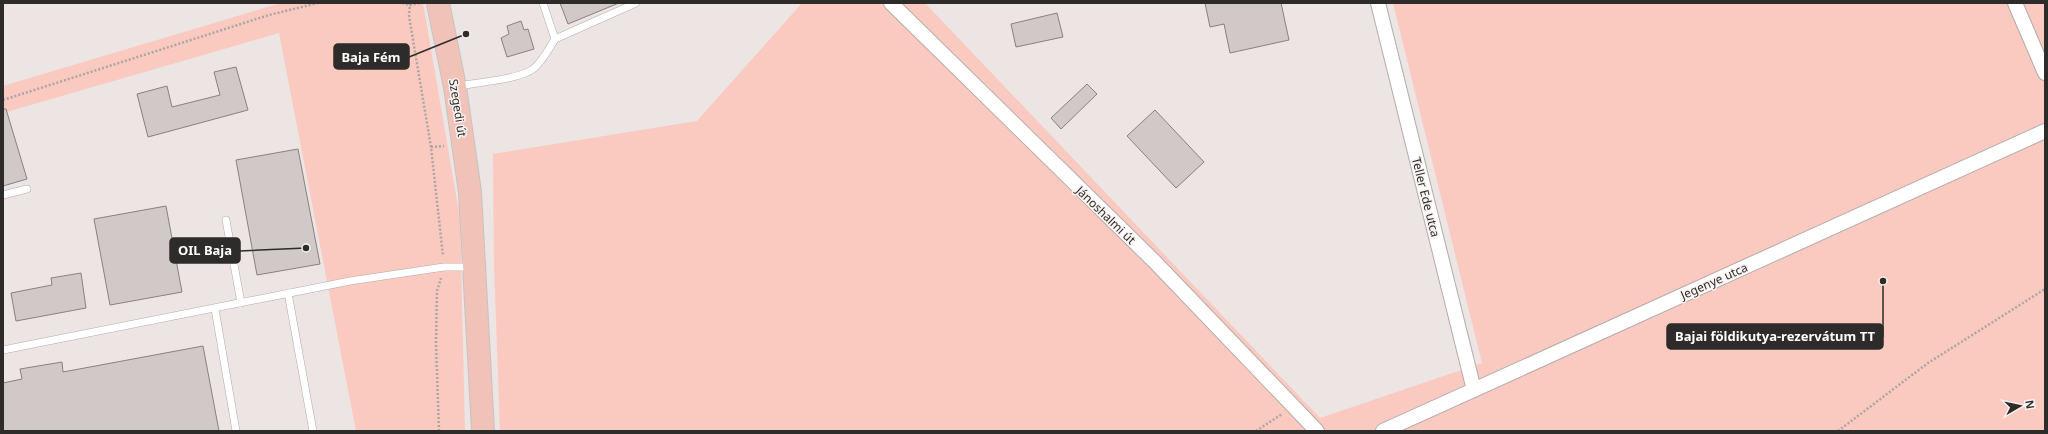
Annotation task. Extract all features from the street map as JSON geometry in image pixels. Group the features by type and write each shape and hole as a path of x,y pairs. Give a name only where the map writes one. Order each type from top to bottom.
{"main road":[{"name":"Szegedi út","path":"438,3 455,87 472,214 483,431"}],"street":[{"name":"Jánoshalmi út","path":"891,3 1155,262 1317,431"},
{"name":"Teller Ede utca","path":"1378,3 1474,390"},
{"path":"2015,3 2045,73"},
{"name":"Jegenye utca","path":"1383,431 2045,131"}],"lane":[{"path":"544,3 556,39"},
{"path":"455,87 531,71 556,39 636,3"},
{"path":"3,195 26,189"},
{"path":"226,220 241,303"},
{"path":"3,350 216,309 350,281 444,267 475,267"},
{"path":"288,293 313,431"},
{"path":"216,309 236,431"}],"path":[{"path":"3,100 269,15 318,3"},
{"path":"402,3 420,3"},
{"path":"410,4 409,16 431,147 444,267 437,291 436,343 439,431"},
{"path":"1838,431 1928,363 2045,289"},
{"path":"1256,431 1294,406"}],"shaded area":[{"path":"281,3 423,3 460,218 465,431 356,431 279,33 3,113 3,86"},
{"path":"802,3 925,3 1320,418 1482,363 1393,3 2045,3 2045,431 500,431 494,264 493,154 697,121"}],"building":[{"path":"560,3 619,3 568,24"},
{"path":"1205,3 1281,3 1289,40 1230,53 1224,24 1210,27"},
{"path":"1057,13 1063,37 1016,47 1011,24"},
{"path":"521,21 524,30 528,29 534,49 507,57 501,38 509,34 507,26"},
{"path":"236,67 248,110 148,137 137,94 167,86 172,107 220,95 214,72"},
{"path":"1087,84 1097,94 1061,129 1051,118"},
{"path":"3,109 6,109 27,179 3,186"},
{"path":"1155,110 1204,162 1176,188 1127,136"},
{"path":"298,149 320,264 257,275 236,160"},
{"path":"166,206 182,292 110,305 94,219"},
{"path":"81,273 86,308 16,321 11,293 52,285 51,278"},
{"path":"203,346 219,431 3,431 3,383 22,379 20,369 62,362 63,372"}],"place":[{"name":"Baja Fém","path":"466,34"},
{"name":"OIL Baja","path":"306,248"},
{"name":"Bajai földikutya-rezervátum TT","path":"1883,281"}]}
